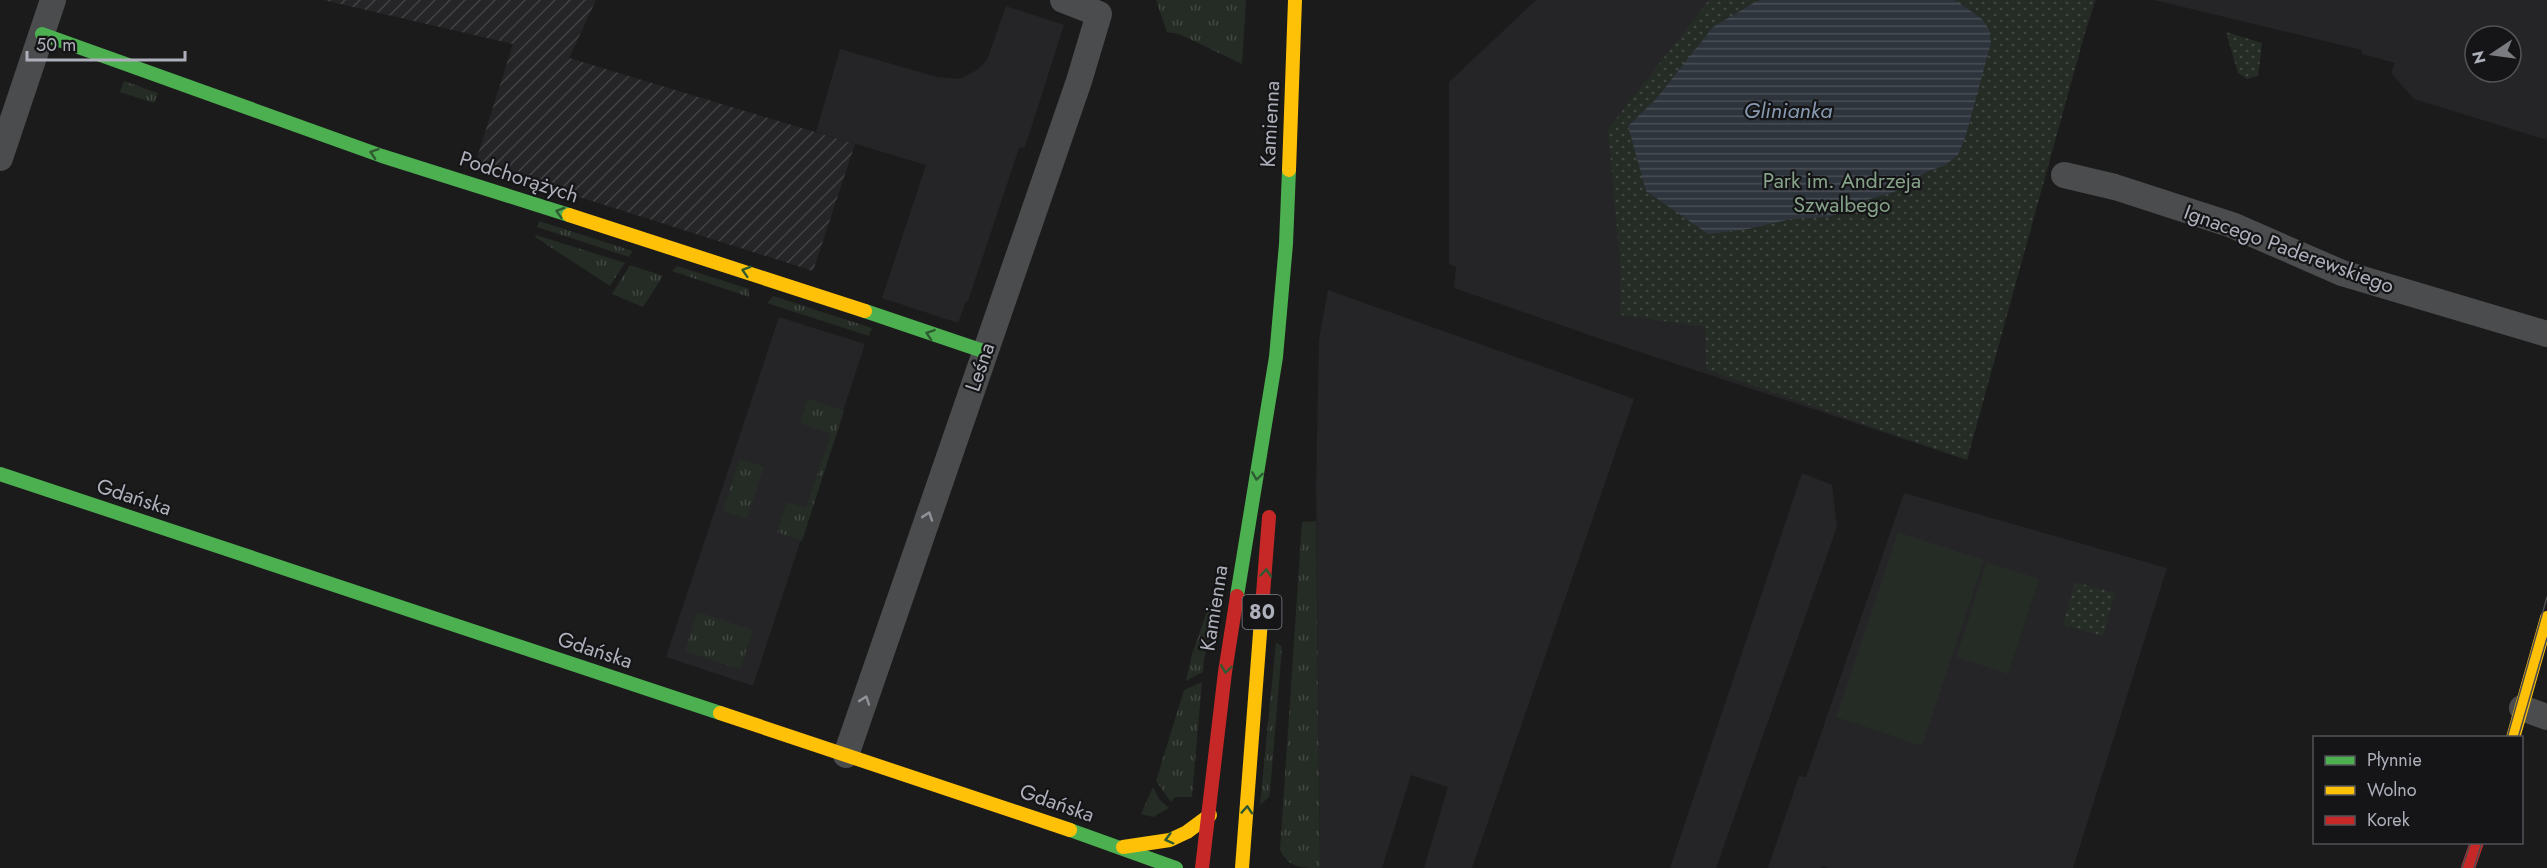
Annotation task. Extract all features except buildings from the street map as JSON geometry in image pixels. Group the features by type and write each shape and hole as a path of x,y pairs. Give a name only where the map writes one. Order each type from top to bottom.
{"main road":[{"name":"Kamienna","path":"1272,465 1276,357 1286,244 1295,0"},
{"name":"Podchorążych","path":"42,34 382,156 760,275 986,352"},
{"name":"Kamienna","path":"1202,868 1226,672 1276,357"},
{"name":"Gdańska","path":"0,474 846,755 1176,868"},
{"name":"80","path":"1242,868 1270,507"},
{"path":"2514,736 2547,618"},
{"path":"1122,848 1170,840 1187,832 1210,815"},
{"path":"2468,868 2476,844"}],"street":[{"path":"0,158 53,0"},
{"name":"Leśna","path":"846,755 1079,81 1099,14 1063,0"},
{"name":"Ignacego Paderewskiego","path":"2064,175 2115,187 2232,225 2342,273 2547,334"},
{"path":"2522,708 2547,717"}],"shaded area":[{"path":"323,0 596,0 569,58 855,144 813,271 475,164 513,44"},
{"name":"Park im. Andrzeja Szwalbego","path":"1536,0 2096,0 2048,145 1967,460 1454,288 1456,267 1449,264 1449,82"},
{"path":"2154,0 2547,0 2547,140 2414,99 2391,73 2395,63 2362,54 2362,50"},
{"path":"1006,6 1064,25 1025,147 1019,148 968,301 966,301 958,323 882,298 926,165 816,132 840,49 937,77 959,79 977,70 987,60"},
{"path":"1328,290 1634,399 1472,868 1424,868 1448,787 1411,775 1382,868 1320,868 1316,484 1319,340"},
{"path":"779,317 865,344 753,686 666,657"},
{"path":"1802,473 1832,485 1837,527 1716,868 1670,868"},
{"path":"1904,493 2167,568 2073,868 1829,868 1822,866 1821,868 1768,868 1799,776 1806,777"}],"green space":[{"path":"1156,0 1246,0 1242,64 1179,34 1167,32"},
{"name":"Park im. Andrzeja Szwalbego","path":"1709,0 2094,0 1967,460 1706,369 1705,327 1620,315 1620,261 1608,129"},
{"path":"2226,32 2262,43 2258,76 2247,79 2238,73"},
{"path":"124,81 158,93 154,103 120,92"},
{"path":"539,221 633,251 629,257 537,227"},
{"path":"536,235 625,263 610,286 535,237"},
{"path":"630,265 663,276 643,307 612,294"},
{"path":"677,266 749,289 749,297 672,271"},
{"path":"773,296 872,328 869,336 767,303"},
{"path":"808,399 844,411 802,541 777,532 787,502 806,508 831,434 800,423"},
{"path":"740,459 764,467 747,519 723,511"},
{"path":"1316,521 1320,868 1307,868 1292,864 1280,850 1302,522"},
{"path":"1898,532 1984,560 1922,746 1836,717"},
{"path":"1987,562 2039,579 2008,674 1956,657"},
{"path":"1221,572 1227,574 1204,659 1203,672 1186,681 1192,654"},
{"path":"2075,582 2115,593 2103,636 2063,625"},
{"path":"697,612 753,630 740,669 685,651"},
{"path":"1276,642 1282,647 1270,792 1269,797 1260,805"},
{"path":"1202,682 1192,797 1175,797 1171,802 1156,781 1184,690"},
{"path":"1153,787 1159,799 1169,808 1153,817 1141,814"}],"water":[{"name":"Glinianka","path":"1762,0 1955,0 1982,19 1989,29 1991,43 1966,135 1958,155 1944,166 1928,171 1894,192 1859,202 1845,211 1828,217 1791,219 1748,229 1708,234 1646,191 1628,126 1656,99 1713,27"}],"tram line":[{"path":"2508,736 2547,597"},
{"path":"2519,736 2547,638"},
{"path":"2462,868 2470,844"},
{"path":"2474,868 2481,844"}],"traffic: fast":[{"path":"42,34 382,156 569,215"},
{"path":"1237,596 1276,357 1286,244 1289,170"},
{"path":"865,311 986,352"},
{"path":"0,474 720,713"},
{"path":"1070,830 1176,868"}],"traffic: slow":[{"path":"1289,170 1295,0"},
{"path":"569,215 865,311"},
{"path":"1242,868 1262,607"},
{"path":"2514,736 2547,618"},
{"path":"720,713 1070,830"},
{"path":"1123,847 1170,840 1187,832 1210,815"}],"traffic: jam":[{"path":"1262,607 1269,517"},
{"path":"1202,868 1225,672 1237,596"},
{"path":"2468,868 2476,844"}]}
